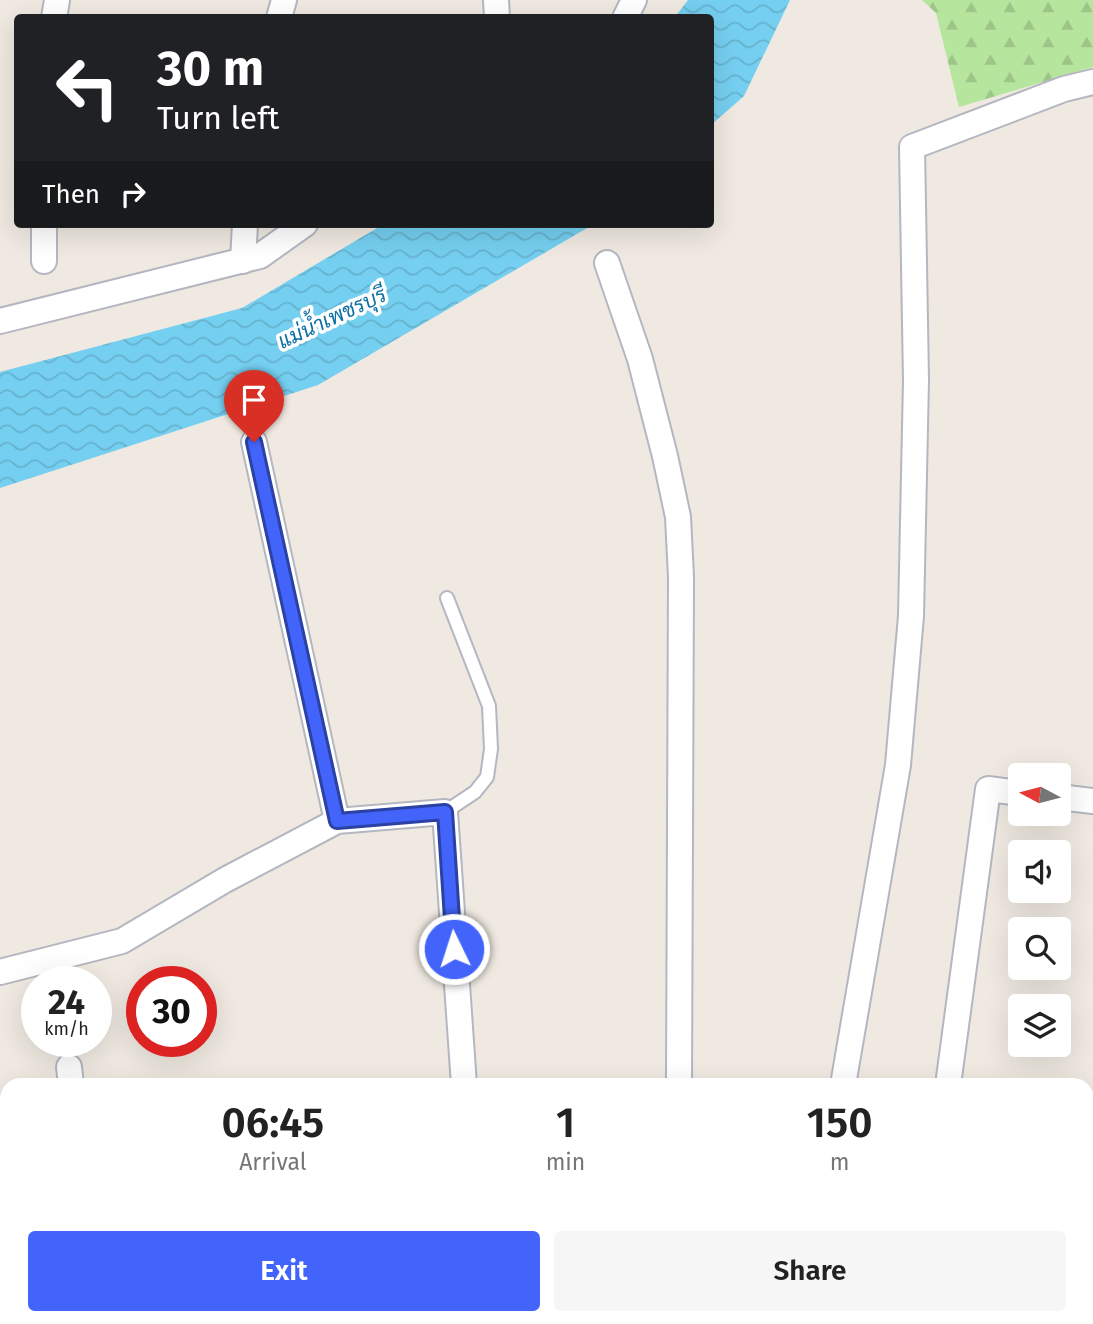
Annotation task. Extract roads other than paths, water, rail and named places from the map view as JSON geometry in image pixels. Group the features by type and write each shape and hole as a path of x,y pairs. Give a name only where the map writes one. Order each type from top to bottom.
{"street":[{"path":"844,1078 898,765 911,617 916,380 912,147 1064,89 1093,82"},
{"path":"44,228 44,261"},
{"path":"243,261 245,228"},
{"path":"0,321 260,257 300,228"},
{"path":"607,263 640,359 678,517 681,577 679,1078"},
{"path":"254,442 337,821"},
{"path":"948,1078 988,789 1008,792"},
{"path":"1071,798 1093,801"},
{"path":"0,972 122,941 225,880 337,821 445,812 464,1078"}],"lane":[{"path":"445,812 475,792 487,777 491,749 489,706 447,598"}],"water":[{"path":"688,0 790,0 744,96 714,122 714,14 677,14"},
{"name":"แม่น้ำเพชรบุรี","path":"377,228 587,228 318,385 0,488 0,372 242,308"}]}
